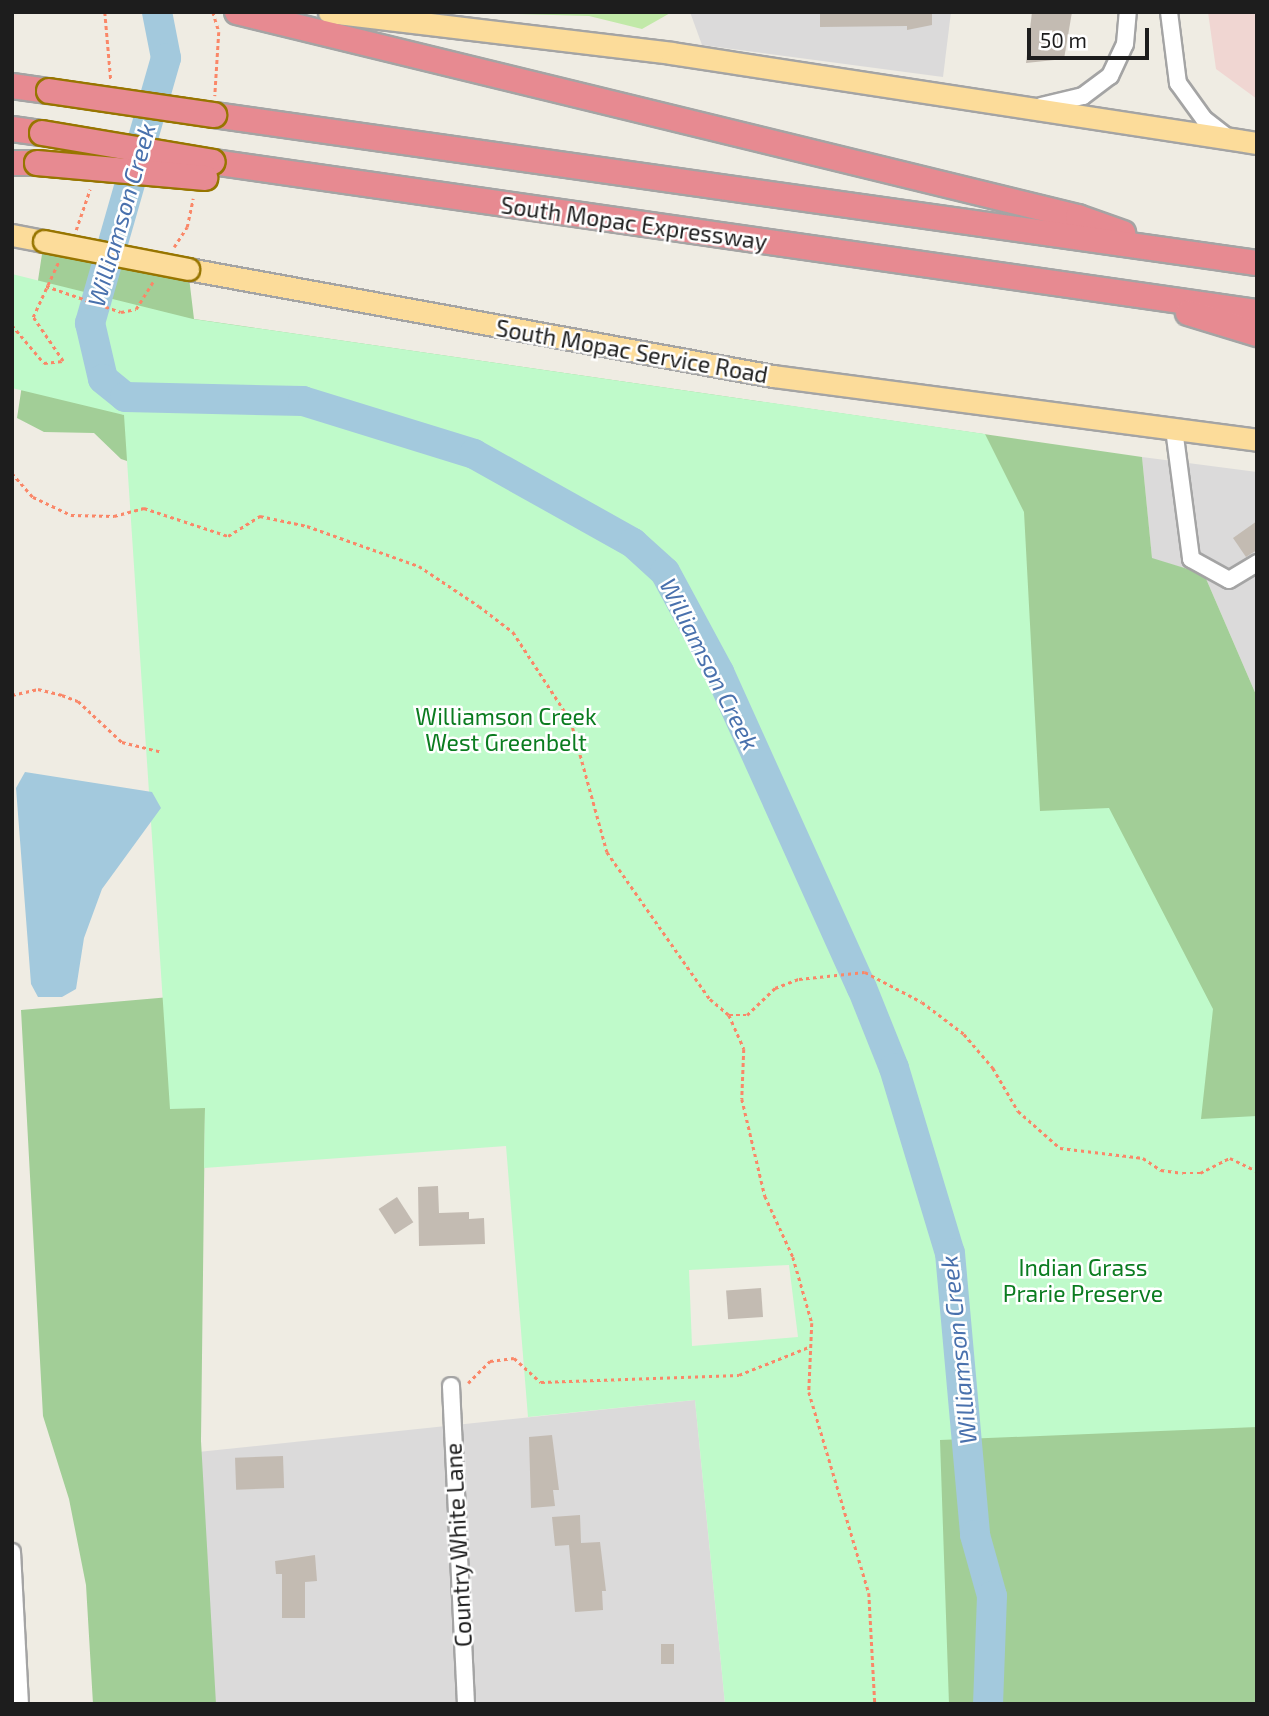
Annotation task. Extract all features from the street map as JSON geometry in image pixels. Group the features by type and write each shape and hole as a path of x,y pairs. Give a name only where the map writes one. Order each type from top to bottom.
{"highway":[{"path":"237,12 1078,217 1177,251"},
{"path":"12,86 1257,262"},
{"name":"South Mopac Expressway","path":"12,129 42,133 209,170 329,179 1257,312"},
{"path":"12,163 209,170"},
{"path":"1142,296 1257,334"}],"main road":[{"path":"329,12 516,32 1257,143"},
{"name":"South Mopac Service Road","path":"12,235 773,376 1257,440"}],"street":[{"path":"1028,108 1083,96 1110,76 1125,44 1128,12"},
{"path":"1169,12 1178,83 1204,119 1229,139"},
{"path":"1174,429 1191,558 1229,580 1257,563"},
{"name":"Country White Lane","path":"451,1391 466,1704"},
{"path":"12,1552 20,1704"}],"path":[{"path":"105,12 109,91"},
{"path":"70,242 91,185"},
{"path":"12,325 44,363 63,361 33,317 65,252"},
{"path":"12,474 33,498 71,515 114,516 144,508 171,512 228,536 260,516 307,526 419,566 513,632 570,722 607,852 710,999 729,1015 744,1049 742,1099 765,1196 793,1257 812,1323 808,1392 869,1593 875,1704"},
{"path":"12,695 38,689 78,701 122,742 162,752"},
{"path":"729,1015 747,1014 775,988 799,979 865,972 922,1002 964,1034 993,1068 1018,1111 1060,1148 1143,1158 1161,1170 1183,1173 1200,1173 1230,1158 1257,1171"},
{"path":"451,1391 490,1361 513,1357 541,1382 740,1375 811,1346"}],"shaded area":[{"path":"690,12 951,12 943,77 702,45"},
{"path":"1208,12 1257,12 1257,99 1216,69"},
{"path":"1142,457 1257,472 1257,697 1204,574 1152,559"},
{"path":"695,1400 725,1704 214,1704 198,1452"}],"green space":[{"path":"438,12 672,12 642,29 589,16"},
{"name":"Indian Grass Prarie Preserve","path":"44,241 188,269 194,319 1142,457 1152,558 1204,574 1257,697 1257,1704 935,1704 771,1136 205,1108 201,1441 216,1704 93,1704 86,1585 69,1499 43,1416 21,1010 170,997 151,469 121,459 94,433 44,432 17,418"},
{"name":"Williamson Creek West Greenbelt","path":"12,274 193,319 985,434 1024,512 1040,811 1109,808 1213,1009 1201,1119 1257,1116 1257,1427 940,1440 949,1704 725,1704 695,1400 528,1417 506,1146 204,1168 205,1108 170,1109 124,415 12,388","holes":["789,1265 798,1337 692,1346 689,1270"]}],"water":[{"path":"25,772 152,792 161,808 102,889 84,938 76,989 62,997 38,997 31,984 16,788"}],"building":[{"path":"820,12 932,12 932,25 907,30 907,26 820,27"},
{"path":"1032,12 1072,12 1064,59 1026,63"},
{"path":"1257,521 1257,550 1246,557 1233,538"},
{"path":"438,1186 439,1213 469,1212 469,1219 484,1218 485,1244 419,1246 418,1187"},
{"path":"397,1197 413,1222 395,1234 379,1209"},
{"path":"761,1288 763,1317 728,1319 726,1290"},
{"path":"552,1435 559,1490 553,1490 555,1506 531,1508 529,1437"},
{"path":"283,1456 284,1488 236,1490 235,1458"},
{"path":"580,1515 581,1543 600,1542 606,1591 602,1591 603,1610 575,1612 569,1545 555,1546 552,1517"},
{"path":"315,1555 317,1581 305,1582 305,1618 282,1618 282,1574 276,1574 275,1561"},
{"path":"661,1644 674,1644 674,1664 661,1664"}],"waterway":[{"name":"Williamson Creek","path":"157,12 166,58 90,323 103,379 125,397 303,401 474,454 633,543 665,572 719,672 862,988 894,1068 950,1253 975,1535 992,1596 988,1704"}]}
